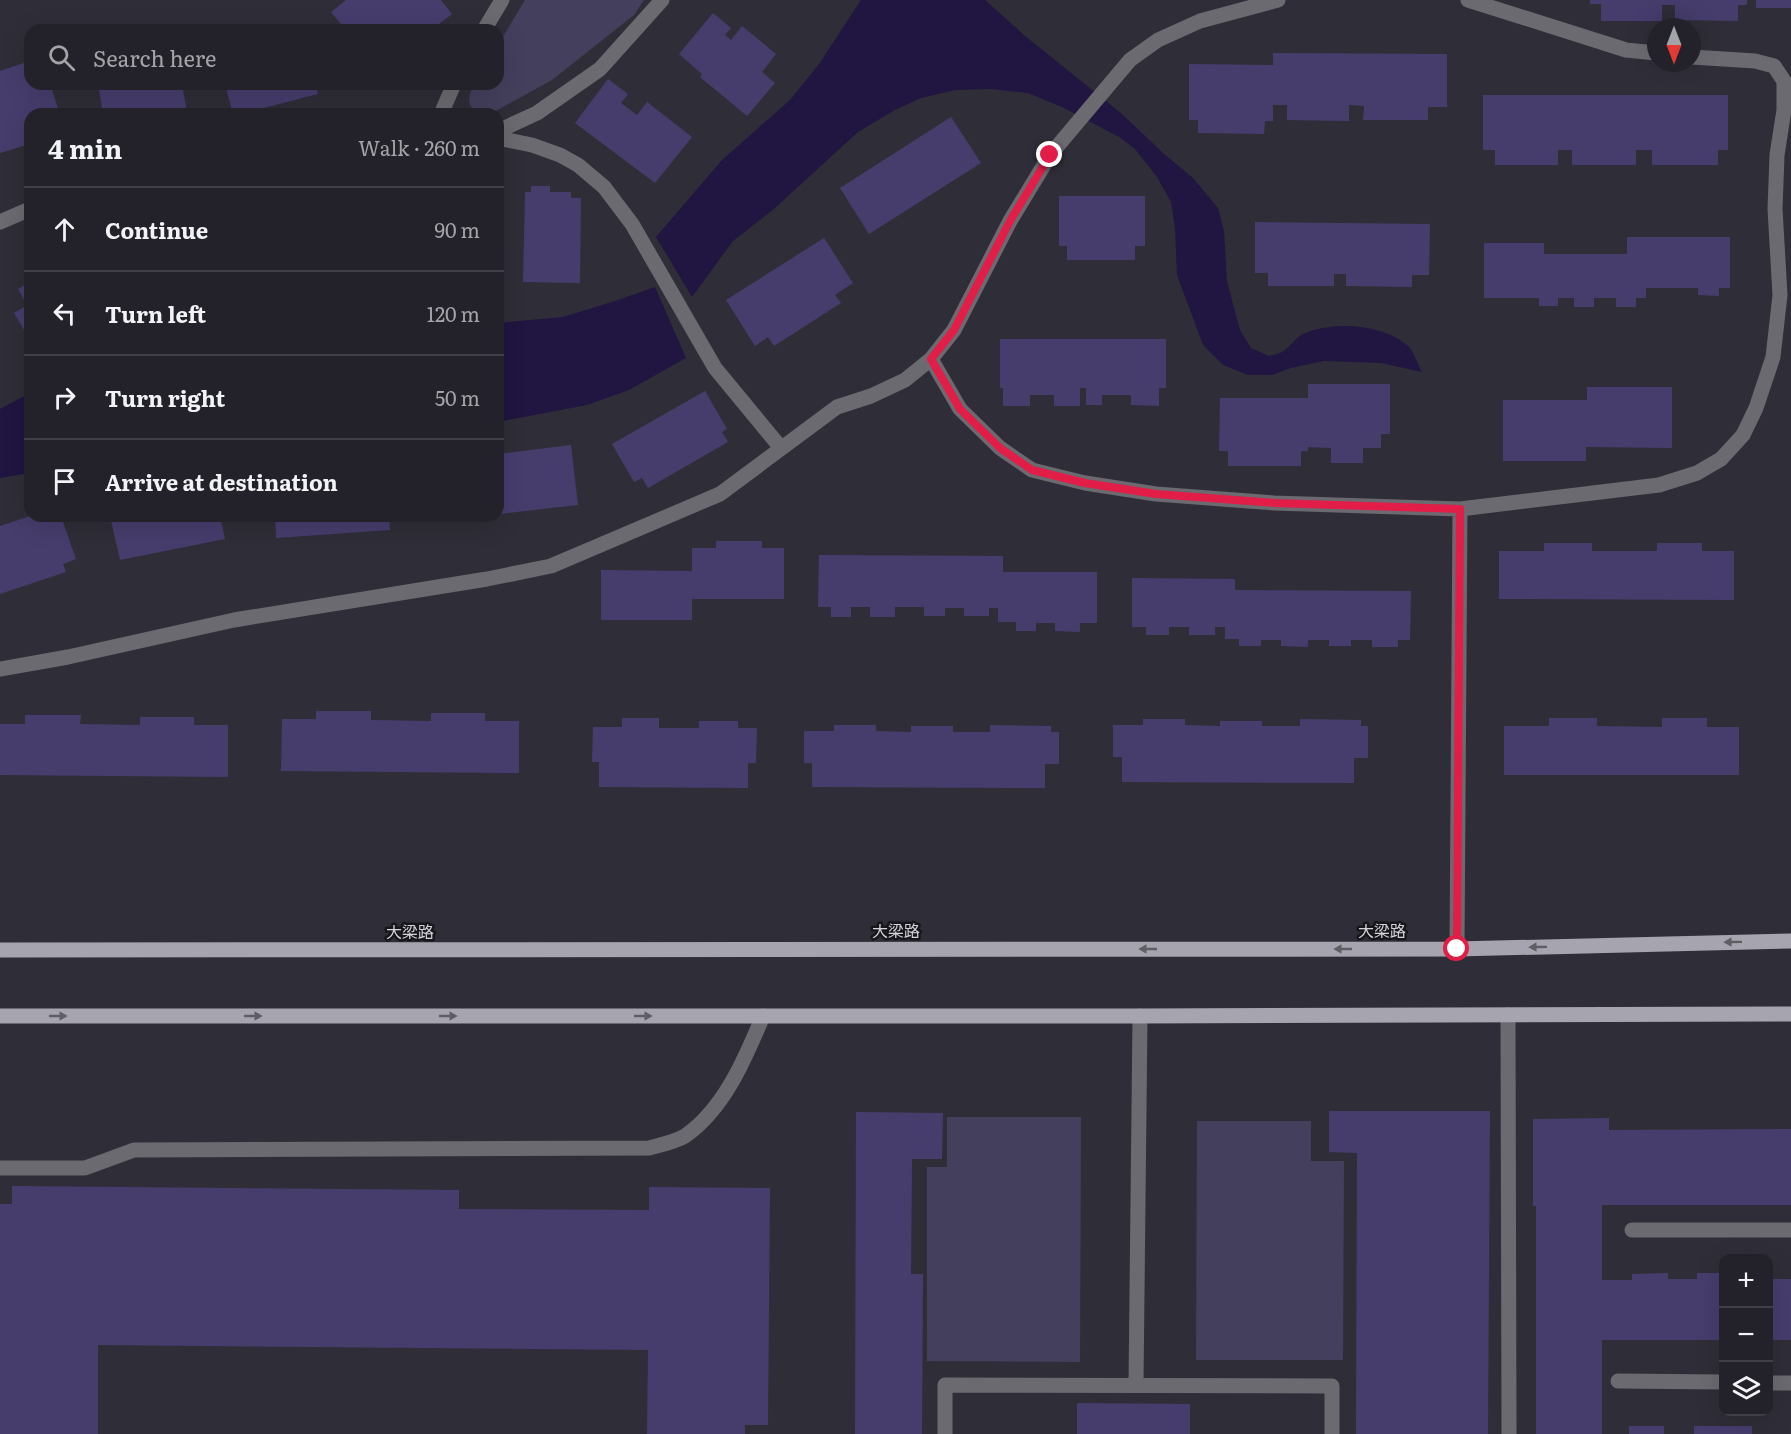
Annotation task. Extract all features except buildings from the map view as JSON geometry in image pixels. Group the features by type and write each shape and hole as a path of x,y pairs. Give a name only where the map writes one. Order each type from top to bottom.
{"main road":[{"name":"大梁路","path":"0,950 1457,949 1791,941"},
{"path":"0,1016 1140,1017 1791,1014"}],"street":[{"path":"488,24 502,0"},
{"path":"504,128 537,113 600,69 662,0"},
{"path":"0,669 68,657 234,621 488,579 551,566 720,494 837,407 871,396 905,380 931,359 954,330 1010,221 1050,155 1130,60 1158,40 1200,21 1278,0"},
{"path":"1467,0 1626,50 1647,52"},
{"path":"931,359 960,409 1000,448 1032,470 1085,483 1156,494 1274,503 1460,509 1659,485 1697,472 1722,459 1743,435 1756,408 1773,357 1780,294 1775,209 1777,156 1784,110 1784,81 1774,66 1755,61 1701,58"},
{"path":"444,108 451,90"},
{"path":"504,139 532,145 560,156 578,165 604,187 632,224 716,368 781,448"},
{"path":"0,222 24,212"},
{"path":"1457,949 1460,509"},
{"path":"1508,1016 1509,1434"},
{"path":"0,1168 85,1168 134,1150 650,1148 683,1137 710,1113 729,1086 763,1017"},
{"path":"1136,1385 1140,1017"},
{"path":"1632,1230 1791,1230"},
{"path":"1618,1381 1719,1382"},
{"path":"1773,1383 1791,1383"},
{"path":"945,1434 945,1385 1332,1386 1332,1434"}],"shaded area":[{"path":"525,0 644,0 634,15 552,80 501,108 472,108 469,96 471,90 504,90 504,35"},
{"path":"861,0 985,0 1024,35 1122,114 1193,178 1218,208 1224,231 1227,281 1240,330 1251,348 1269,356 1282,352 1303,334 1315,330 1343,326 1373,329 1399,339 1409,347 1422,372 1381,363 1324,361 1291,368 1272,375 1248,375 1223,365 1203,345 1177,275 1171,202 1157,177 1135,149 1119,137 1064,108 1028,93 991,89 955,90 921,98 858,132 775,208 733,241 692,297 656,237 722,160 790,100 819,64"},
{"path":"655,287 686,358 629,390 587,405 504,421 504,322 563,317"},
{"path":"24,396 24,474 0,478 0,409"},
{"path":"947,1117 1081,1117 1080,1362 927,1361 927,1167 947,1167"},
{"path":"1197,1121 1311,1121 1311,1161 1344,1161 1343,1360 1196,1360"}],"route":[{"path":"1050,155 1010,221 954,330 931,359 960,409 1000,448 1032,470 1085,483 1156,494 1274,503 1460,509 1457,949"}]}
